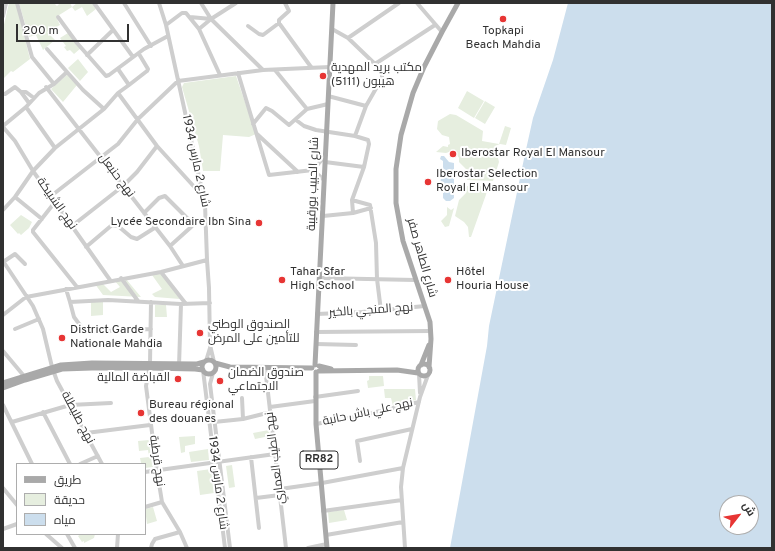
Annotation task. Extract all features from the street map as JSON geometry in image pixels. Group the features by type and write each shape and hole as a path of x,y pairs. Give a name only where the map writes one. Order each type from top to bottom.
{"main road":[{"name":"شارع الحبيب بورقيبة","path":"327,546 315,399 316,332 320,278 333,3"},
{"name":"شارع الطاهر صفر","path":"429,367 432,338 430,322 403,241 396,203 396,169 401,135 413,93 442,32 458,3"},
{"name":"شارع الطاهر صفر","path":"420,365 428,351 432,338"},
{"path":"3,383 53,369 92,365 179,366 197,364 210,360 214,363 230,367 316,368 338,371 397,370 426,364 429,367 430,372 428,375 423,377 418,374 397,370"},
{"path":"203,370 202,366 205,362"},
{"path":"214,363 216,367 214,372"},
{"path":"418,374 420,365"},
{"path":"179,366 203,370 209,374 230,367"},
{"path":"3,388 53,369"}],"street":[{"path":"3,16 6,3"},
{"path":"17,3 32,57 54,84"},
{"path":"94,3 133,57"},
{"path":"124,3 151,46"},
{"name":"شارع 2 مارس 1934","path":"159,3 166,25 205,204 210,303 210,345 214,363"},
{"path":"201,3 210,19 263,70"},
{"path":"199,29 210,19 236,3"},
{"path":"248,26 260,34 263,34 279,23 279,20 289,11 285,3"},
{"path":"348,38 399,3"},
{"path":"417,3 442,32"},
{"path":"420,3 429,18"},
{"path":"166,25 182,13 186,12 199,29 220,75"},
{"path":"190,17 210,19"},
{"path":"58,18 87,55 106,76 144,49 168,36"},
{"path":"279,23 311,67"},
{"path":"375,64 435,25"},
{"path":"332,28 348,38 375,64 382,73 382,78 366,106 355,136"},
{"path":"87,55 113,30"},
{"path":"47,49 83,90 104,109"},
{"path":"3,210 15,197 33,171 55,148 104,109 118,93 148,71 139,54"},
{"path":"51,196 118,144 138,119 178,81 263,70 330,67"},
{"path":"118,68 129,85"},
{"path":"275,70 307,109"},
{"path":"3,126 26,107 46,87 54,84 67,72"},
{"path":"238,73 269,175 313,170 326,154"},
{"path":"3,94 15,87 21,92 29,103"},
{"name":"نهج حنبعل","path":"46,87 102,157 170,246 183,266"},
{"path":"21,92 26,92 34,98"},
{"path":"118,93 157,146 198,191 203,191"},
{"path":"328,96 366,106"},
{"path":"253,124 266,108 272,111 287,125 290,125 307,109 328,104"},
{"path":"26,107 55,148"},
{"path":"296,120 310,128 355,136 366,139 368,142 364,167 352,200 353,213"},
{"name":"نهج الشبيكة","path":"3,126 15,141 33,171 110,280"},
{"path":"257,134 298,172"},
{"path":"72,226 123,186 137,172 157,146"},
{"path":"325,162 364,167"},
{"path":"313,170 324,180"},
{"path":"144,213 161,197 165,196 191,222 192,226 170,246"},
{"path":"15,197 42,219"},
{"path":"352,200 371,206"},
{"path":"55,202 33,232 77,287"},
{"path":"323,216 353,213 371,206"},
{"path":"371,206 376,243 377,279 381,311"},
{"path":"86,247 112,225 118,226 131,237 137,239 156,228"},
{"path":"3,262 15,254 25,264"},
{"path":"3,315 26,297 110,280 160,272 207,260"},
{"name":"نهج طليطلة","path":"3,262 33,306 43,329 53,369 70,405 102,463"},
{"path":"160,272 184,304 179,366"},
{"path":"121,278 138,301"},
{"path":"320,278 415,280"},
{"path":"66,289 74,317 85,332 151,329"},
{"path":"70,302 106,300 184,304 210,303"},
{"name":"نهج قرطبة","path":"151,302 150,366 146,386 156,471 162,502 180,532 187,548"},
{"name":"نهج المنجي بالخير","path":"317,314 381,311 424,306"},
{"path":"15,329 39,319"},
{"path":"316,332 431,331"},
{"path":"316,344 356,345"},
{"name":"شارع 2 مارس 1934","path":"205,362 210,345"},
{"path":"3,350 24,376"},
{"name":"نهج الطيب العماري","path":"265,367 286,548"},
{"name":"شارع 2 مارس 1934","path":"203,370 230,548"},
{"name":"شارع 2 مارس 1934","path":"214,372 210,384 225,548"},
{"path":"418,374 420,399"},
{"path":"405,548 402,500 403,468 420,399 428,375"},
{"path":"270,407 358,391"},
{"path":"242,398 243,419"},
{"name":"نهج علي باش حانبة","path":"316,424 359,416 420,399"},
{"path":"12,422 70,405 111,403"},
{"path":"3,404 32,463"},
{"path":"43,412 69,463"},
{"path":"214,422 243,419 270,412"},
{"path":"86,433 150,425"},
{"path":"360,461 357,441 412,429"},
{"path":"146,472 275,454"},
{"path":"82,463 98,456"},
{"path":"251,457 259,528"},
{"path":"280,489 403,468"},
{"path":"3,488 16,504"},
{"path":"256,498 280,495"},
{"path":"323,511 402,500"},
{"path":"146,506 162,502"},
{"path":"326,535 403,522"},
{"path":"3,529 16,524"},
{"path":"150,548 156,539 180,532"},
{"path":"47,535 62,548"},
{"path":"117,548 118,535"},
{"path":"68,536 74,548"},
{"path":"308,548 327,546"}],"green space":[{"path":"9,3 16,3 30,59 13,72 11,71 3,79 3,29"},
{"path":"19,3 54,3 57,6 60,3 70,3 72,7 56,17 60,25 47,32 55,40 43,50 36,35 29,37"},
{"path":"77,3 93,3 96,9 87,16 82,7 75,11 72,7"},
{"path":"68,33 81,48 74,54 70,50 67,51 64,47 66,46 60,38"},
{"path":"78,59 88,72 80,81 68,68"},
{"path":"68,74 77,85 63,102 51,89"},
{"path":"236,76 256,134 249,137 223,135 220,171 203,171 199,146 182,87 184,83"},
{"path":"467,91 484,101 474,118 458,108"},
{"path":"485,101 495,107 485,124 475,118"},
{"path":"450,114 456,115 483,131 482,141 499,144 505,126 511,128 506,145 500,144 495,146 499,162 493,181 467,180 466,169 459,162 459,158 456,153 452,151 446,153 436,152 443,146 448,147 450,144 449,137 442,135 437,129 438,121"},
{"path":"467,186 484,186 488,189 471,237 469,237 468,227 464,222 455,216 459,200 466,193"},
{"path":"447,207 451,210 454,208 449,226 445,227 441,221 447,215"},
{"path":"21,215 32,222 29,228 21,235 19,233 18,234 10,225"},
{"path":"161,273 180,299 155,297 152,294 162,289 152,275"},
{"path":"126,279 141,297 103,295 95,284 103,284 111,292 120,287 114,280"},
{"path":"91,301 103,302 103,315 91,316"},
{"path":"155,305 166,305 167,317 155,317"},
{"path":"369,376 383,376 384,386 368,388 367,381 369,380"},
{"path":"384,389 415,389 416,400 393,406 391,398 385,398"},
{"path":"269,430 270,436 255,439 253,433"},
{"path":"195,436 195,444 185,446 185,452 181,453 179,437"},
{"path":"149,440 153,467 146,468 146,463 141,463 140,458 149,457 148,450 139,451 138,441"},
{"path":"208,449 209,460 191,462 189,452"},
{"path":"232,465 235,487 229,488 226,466"},
{"path":"211,469 214,493 200,495 197,471"},
{"path":"153,507 157,521 147,524 146,509"},
{"path":"344,510 347,520 329,523 328,512"},
{"path":"95,535 94,538 84,543 84,541 82,542 78,536"}],"water":[{"path":"568,3 772,3 772,548 450,548 487,346 489,326 533,118 553,60"},
{"path":"441,156 444,156 449,162 454,163 454,173 452,176 454,178 454,187 452,189 454,191 454,198 450,201 446,201 443,198 443,191 445,190 440,188 441,176 445,175 443,173 443,161 440,159"}],"place":[{"name":"Topkapi Beach Mahdia","path":"503,19"},
{"name":"مكتب بريد المهدية هيبون (5111)","path":"323,76"},
{"name":"Iberostar Royal El Mansour","path":"453,154"},
{"name":"Iberostar Selection Royal El Mansour","path":"428,182"},
{"name":"Lycée Secondaire Ibn Sina","path":"259,223"},
{"name":"Tahar Sfar High School","path":"282,280"},
{"name":"Hôtel Houria House","path":"448,280"},
{"name":"الصندوق الوطني للتأمين على المرض","path":"200,333"},
{"name":"District Garde Nationale Mahdia","path":"62,338"},
{"name":"القباضة المالية","path":"178,379"},
{"name":"صندوق الضمان الاجتماعي","path":"220,381"},
{"name":"Bureau régional des douanes","path":"141,413"}]}
